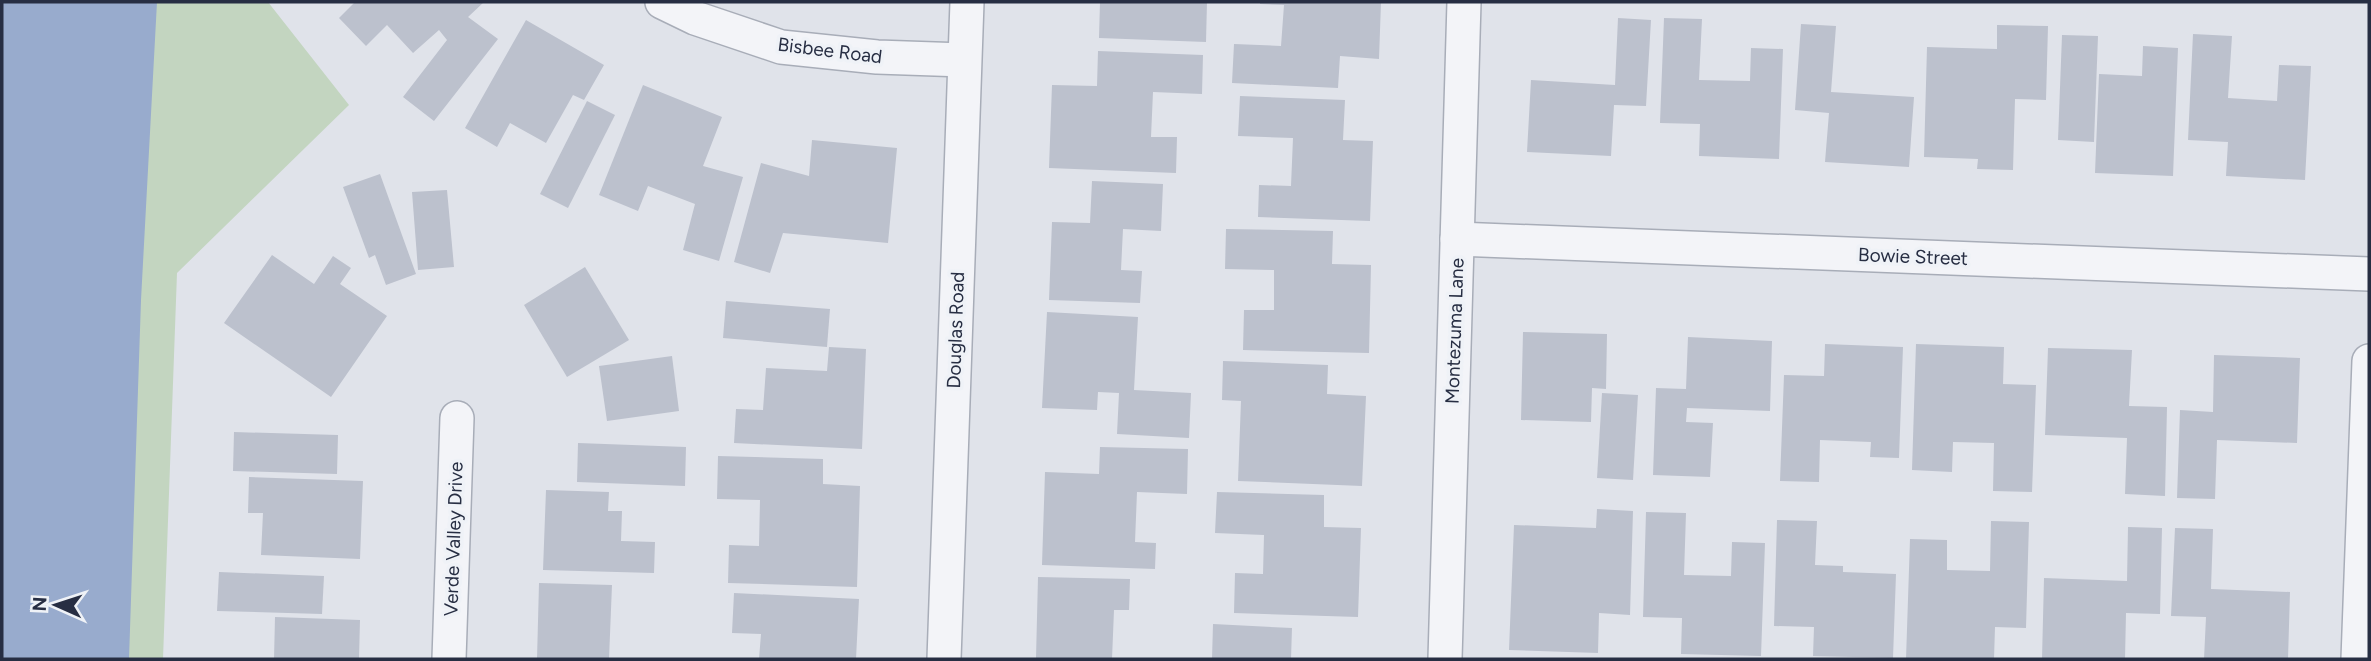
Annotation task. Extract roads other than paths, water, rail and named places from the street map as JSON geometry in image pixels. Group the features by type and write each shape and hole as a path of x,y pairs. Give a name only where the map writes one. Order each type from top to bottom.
{"street":[{"name":"Bisbee Road","path":"662,2 695,19 780,47 877,57 964,61"},
{"name":"Douglas Road","path":"944,659 967,2"},
{"name":"Montezuma Lane","path":"1445,659 1464,2"},
{"name":"Bowie Street","path":"1457,239 2369,274"},
{"path":"2358,659 2369,361"},
{"name":"Verde Valley Drive","path":"449,659 457,418"}],"water":[{"path":"2,2 157,2 141,300 129,659 2,659"}]}
